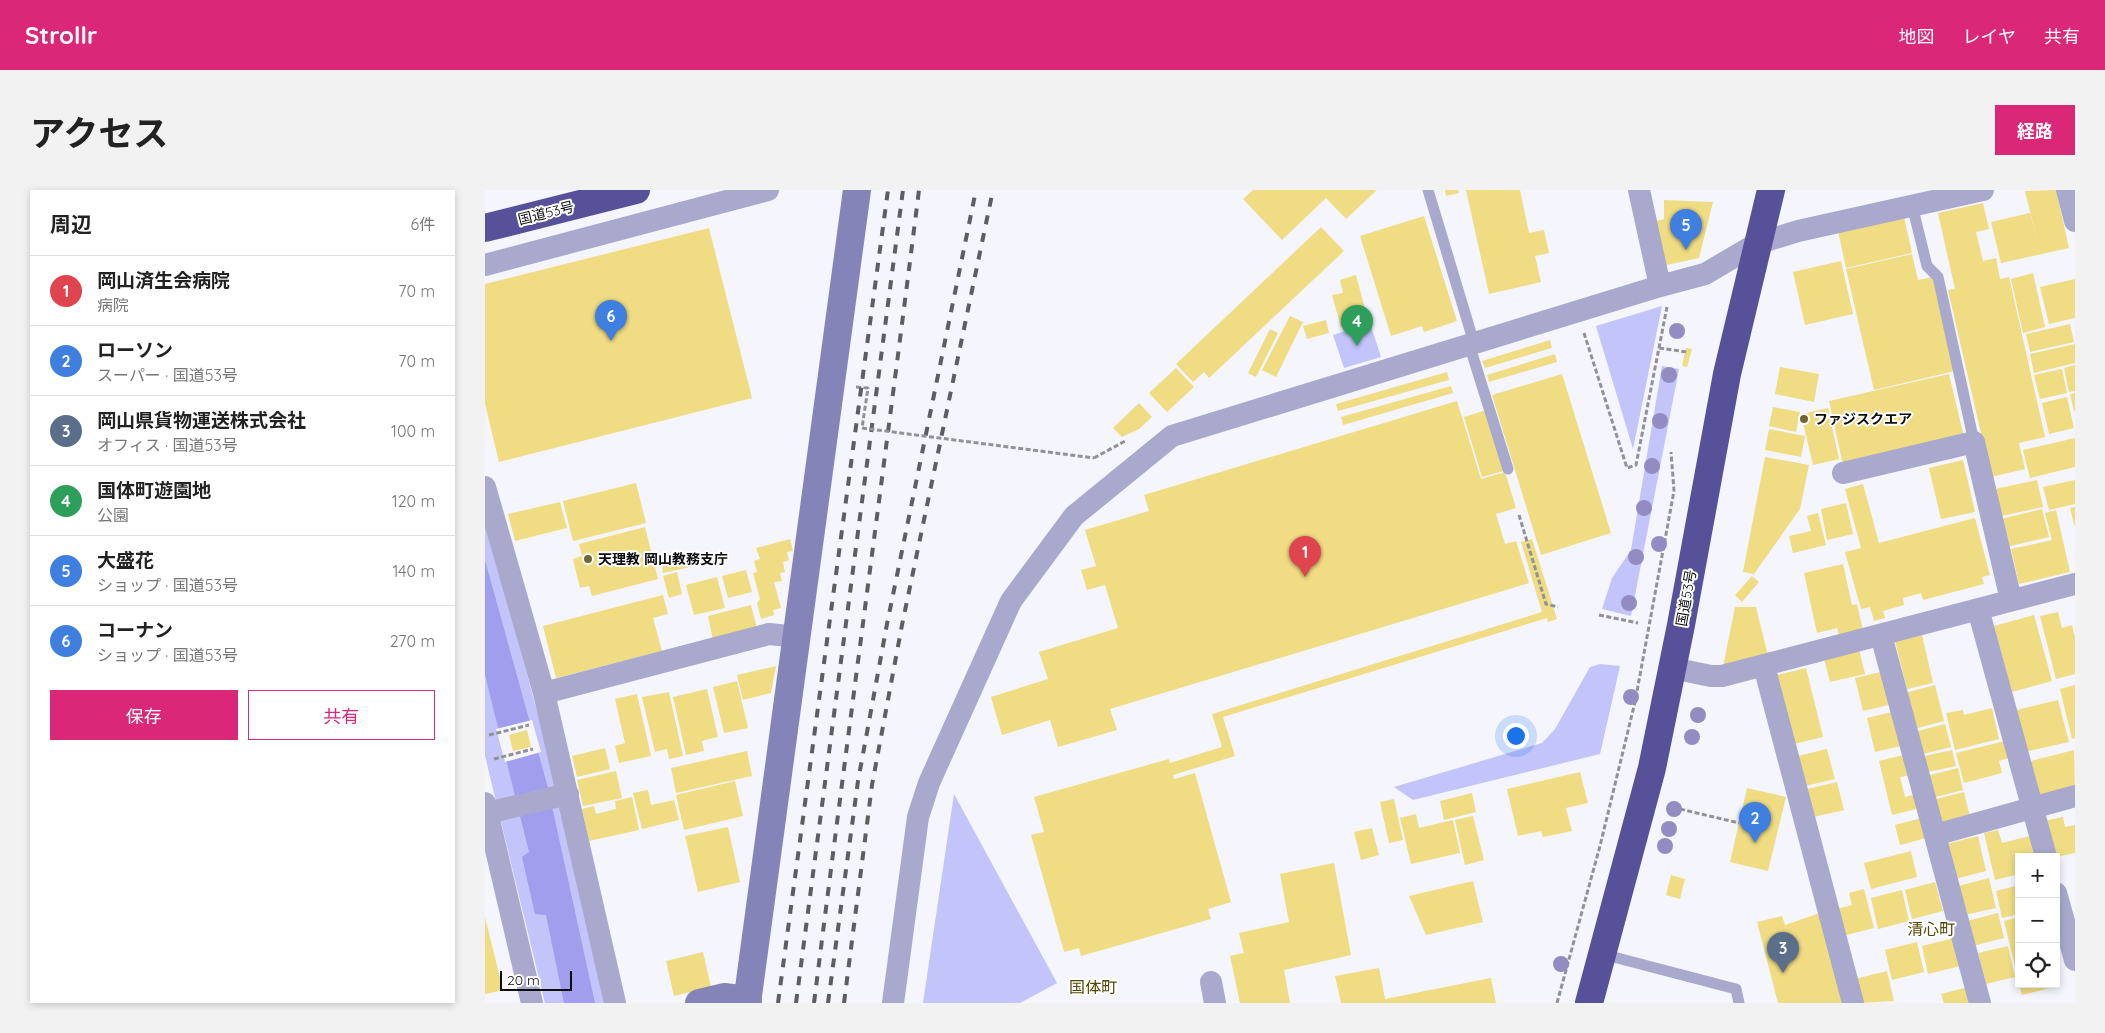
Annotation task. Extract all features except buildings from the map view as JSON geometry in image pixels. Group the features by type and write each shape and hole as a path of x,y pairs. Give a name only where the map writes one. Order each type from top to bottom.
{"highway":[{"name":"国道53号","path":"485,228 636,190"},
{"name":"国道53号","path":"1589,1003 1652,768 1727,374 1771,190"}],"street":[{"path":"485,266 768,190"},
{"path":"699,1003 724,997 747,1002 798,637 857,190"},
{"path":"1639,190 1664,293"},
{"path":"893,1003 918,817 929,783 1011,601 1074,516 1172,436 1472,344 1664,293 1705,274 1757,244 1798,231 1983,190"},
{"path":"2067,190 2075,221"},
{"path":"1843,473 1974,442 2011,600"},
{"path":"487,502 544,693 560,796 615,1003"},
{"path":"1672,668 1711,676 1723,676 2011,600 2073,590"},
{"path":"1977,610 2045,853"},
{"path":"544,693 769,634 798,637"},
{"path":"1881,635 1980,1003"},
{"path":"1764,666 1853,1003"},
{"path":"532,1003 486,808 516,806 560,796"},
{"path":"1935,835 2075,796"},
{"path":"2057,898 2075,960"}],"lane":[{"path":"1428,190 1508,469"},
{"path":"1912,206 1927,266 1938,277 1974,442"},
{"path":"1603,954 1736,989 1739,1003"}],"path":[{"path":"1582,326 1627,468 1636,465 1659,348 1664,293"},
{"path":"1659,348 1687,352"},
{"path":"853,387 867,388 862,428 1094,458 1132,437"},
{"path":"1557,1003 1600,846 1635,702 1674,491 1671,452"},
{"path":"1519,515 1546,604 1558,607"},
{"path":"1599,615 1638,623"},
{"path":"489,735 534,724"},
{"path":"495,759 540,748"},
{"path":"1680,809 1739,823"}],"shaded area":[{"path":"1662,306 1633,449 1596,326"},
{"path":"1370,323 1381,357 1344,368 1333,335"},
{"path":"1662,366 1679,369 1631,616 1602,609 1612,578 1631,550"},
{"path":"485,519 560,796 604,1003 545,1003 485,756"},
{"path":"485,560 548,788 595,1003 564,1003 546,915 535,914 522,857 529,852 485,675"},
{"path":"1600,664 1620,666 1600,754 1413,800 1394,787 1542,743 1555,729 1590,667"},
{"path":"954,794 1057,983 1020,1003 923,1003"}],"pier":[{"path":"532,720 541,752 505,762 496,729"}],"railway":[{"path":"778,1003 888,190"},
{"path":"796,1003 903,190"},
{"path":"814,1003 919,190"},
{"path":"828,1003 858,781 887,624 976,190"},
{"path":"844,1003 872,785 902,625 993,190"}],"place":[{"name":"大盛花","path":"1686,250"},
{"name":"コーナン","path":"611,341"},
{"name":"国体町遊園地","path":"1357,346"},
{"name":"ファジスクエア","path":"1804,419"},
{"name":"天理教 岡山教務支庁","path":"588,559"},
{"name":"岡山済生会病院","path":"1305,577"},
{"name":"ローソン","path":"1755,843"},
{"name":"岡山県貨物運送株式会社","path":"1783,973"}],"district":[{"name":"清心町","path":"1931,929"},
{"name":"国体町","path":"1093,987"}]}
